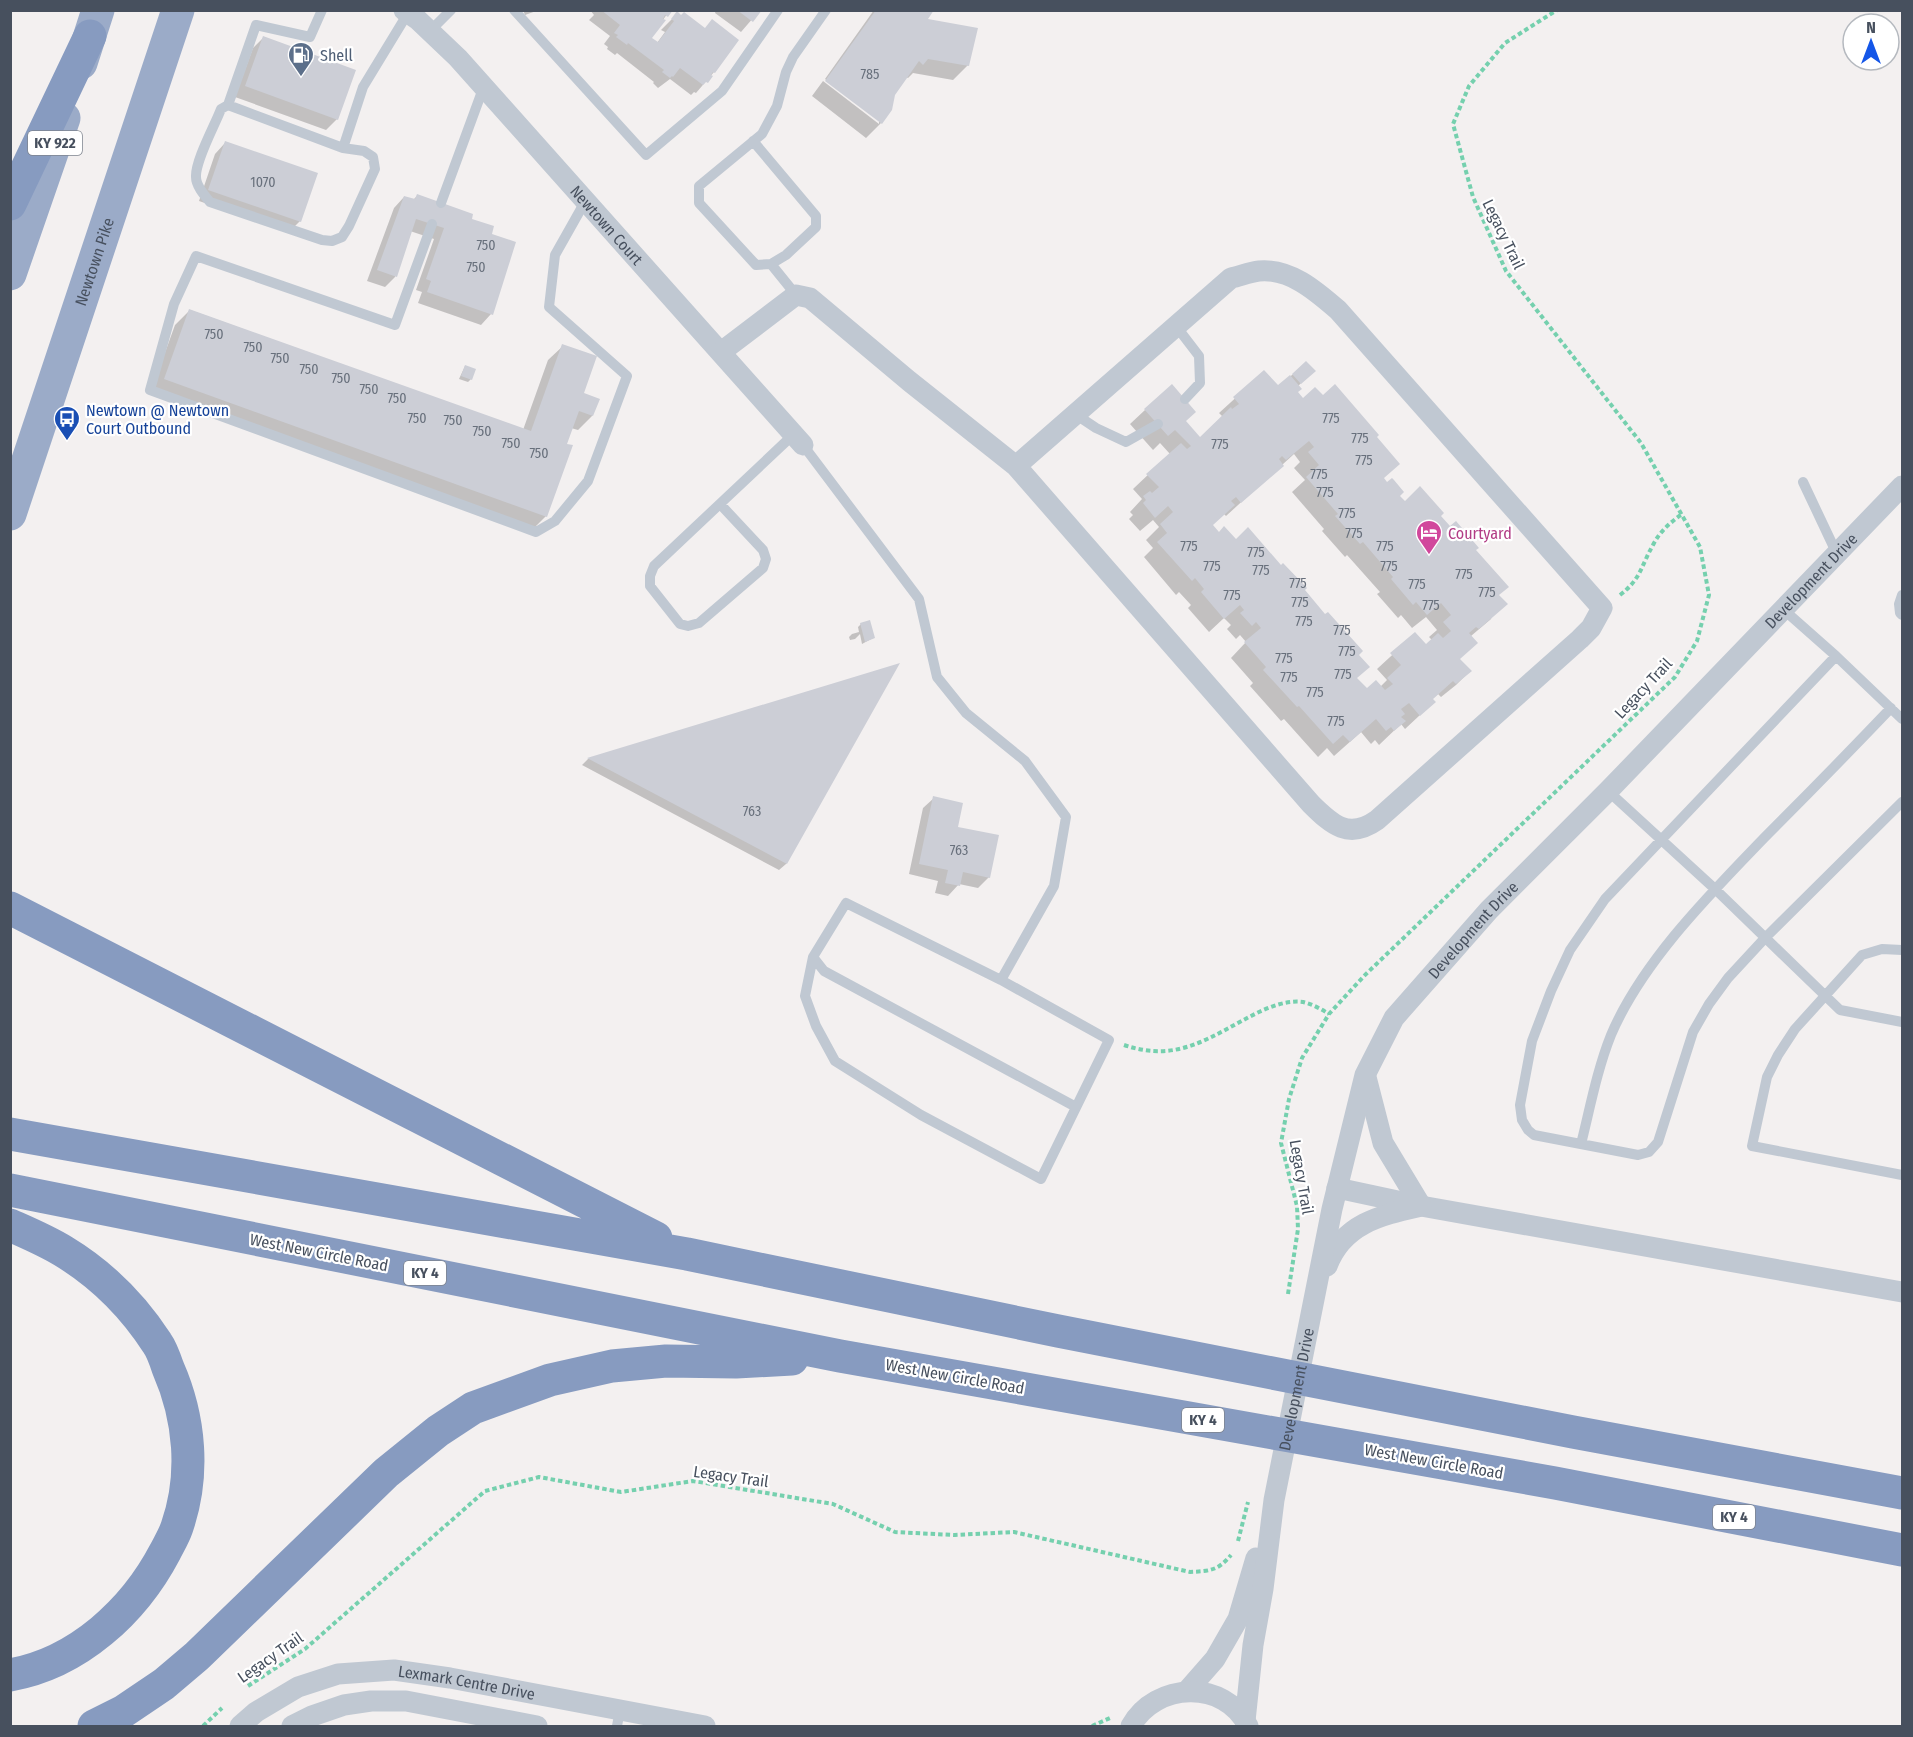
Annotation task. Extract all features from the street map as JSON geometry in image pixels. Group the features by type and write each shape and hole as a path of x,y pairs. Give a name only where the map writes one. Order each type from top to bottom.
{"highway":[{"name":"Newtown Pike","path":"10,514 178,10"},
{"path":"10,204 94,23"},
{"name":"KY 922","path":"10,274 94,23"},
{"path":"10,908 687,1254"},
{"path":"10,1134 687,1254 1082,1336 1573,1432 1902,1493"},
{"name":"West New Circle Road","path":"10,1190 840,1356 1555,1483 1902,1550"},
{"path":"10,1225 63,1251 102,1279 130,1307 158,1344 177,1388 188,1434 188,1481 177,1528 155,1571 124,1612 84,1645 31,1671 10,1675"},
{"path":"94,1726 124,1711 164,1684 197,1656 386,1473 438,1431 473,1408 550,1380 612,1366 666,1361 736,1362 840,1356"}],"street":[{"name":"Newtown Court","path":"406,12 430,31 484,86 798,440"},
{"path":"721,352 796,295 810,298 1016,466 1311,804 1328,821 1338,827 1359,829 1377,820 1580,639 1591,628 1602,608 1338,310 1311,288 1296,279 1278,273 1259,271 1231,278 1016,466"},
{"name":"Development Drive","path":"1247,1724 1253,1645 1263,1589 1274,1500 1313,1303 1337,1188 1365,1075 1394,1018 1489,910 1608,791 1902,486"},
{"path":"1365,1075 1383,1143 1422,1206"},
{"path":"1337,1188 1422,1206 1902,1292"},
{"path":"1313,1303 1330,1257 1341,1241 1359,1226 1377,1216 1422,1206"},
{"name":"Development Drive","path":"1187,1691 1215,1659 1238,1619 1274,1500"},
{"name":"Lexmark Centre Drive","path":"240,1726 256,1712 298,1687 338,1674 394,1670 450,1678 618,1718 705,1726"},
{"path":"1123,1721 1136,1717 1150,1704 1167,1695 1187,1691 1209,1694 1230,1705 1247,1724"},
{"name":"Lexmark Centre Drive","path":"292,1726 344,1705 371,1701 406,1701 537,1726"}],"lane":[{"path":"228,105 373,157 375,169 342,237 332,241 322,240 210,202 203,194 196,178 198,164 221,109 228,105 256,25 310,37 322,10"},
{"path":"430,31 451,10"},
{"path":"514,10 646,155 722,91 778,10"},
{"path":"753,141 816,216 816,227 786,255 771,264 756,265 699,203 699,186 753,141 762,134 777,106 786,72 793,57 826,10"},
{"path":"343,147 363,87 406,12"},
{"path":"441,203 484,86"},
{"path":"432,224 394,325 196,256 174,304 150,390 536,532 555,521 588,481 627,376 549,307 555,255 586,200"},
{"path":"771,264 796,295"},
{"path":"1176,326 1199,356 1200,383 1185,399"},
{"path":"1075,414 1096,428 1126,442 1158,424"},
{"path":"720,504 763,550 766,560 762,568 699,623 688,626 680,624 650,586 650,576 654,566 720,504 798,440 919,599 937,677 966,713 1025,761 1066,817 1053,886 1002,980"},
{"path":"1803,482 1837,554"},
{"path":"1902,595 1899,604 1902,615"},
{"path":"1784,609 1902,718"},
{"path":"1836,656 1605,899 1570,950 1532,1041 1520,1105 1522,1120 1528,1130 1534,1135 1638,1155 1649,1152 1658,1142 1693,1032 1709,1004 1728,978 1765,938 1902,802"},
{"path":"1581,1144 1599,1067 1612,1033 1636,990 1667,946 1714,889 1892,708"},
{"path":"1608,791 1840,1010 1902,1022"},
{"path":"846,903 1002,980 1109,1040 1041,1179 921,1115 835,1061 816,1026 805,996 813,957 846,903"},
{"path":"1902,950 1882,949 1862,955 1795,1029 1767,1077 1752,1146 1902,1175"},
{"path":"813,957 824,971 1076,1107"}],"path":[{"name":"Legacy Trail","path":"1288,1297 1298,1229 1297,1206 1281,1143 1289,1099 1302,1058 1329,1014 1365,975 1675,677 1696,641 1709,596 1700,547 1641,443 1506,271 1473,197 1453,124 1469,86 1505,43 1557,10"},
{"path":"1602,608 1633,585 1653,544 1665,526 1682,514"},
{"path":"1109,1040 1137,1050 1171,1051 1195,1046 1272,1006 1296,1002 1306,1003 1329,1014"},
{"name":"Legacy Trail","path":"246,1688 305,1649 485,1491 539,1477 621,1492 693,1481 832,1504 895,1532 955,1535 1014,1532 1190,1572 1222,1566 1234,1550 1241,1535 1249,1496"},
{"name":"Legacy Trail","path":"203,1726 227,1702"},
{"path":"1092,1726 1123,1721"}],"building":[{"path":"601,10 673,10 668,17 665,15 663,19 666,20 652,38 658,42 674,21 671,19 677,11 681,15 684,12 705,28 712,19 739,40 715,73 713,72 708,83 703,85 680,68 670,78 662,72 664,70 628,43 627,45 616,37 618,35 614,33 620,25"},
{"path":"737,10 762,10 753,22"},
{"path":"876,10 934,10 928,19 978,28 969,66 928,59 923,65 919,61 895,95 892,110 882,124 825,81"},
{"name":"Shell","path":"263,36 356,70 338,120 245,86"},
{"path":"225,141 318,173 301,222 208,190"},
{"path":"417,194 473,214 472,219 494,226 492,234 516,242 493,315 427,292 431,281 426,279 444,228 416,219 397,277 377,270 404,196 415,199"},
{"path":"189,309 531,431 562,344 597,356 584,393 600,399 593,416 579,411 567,444 573,445 547,517 164,379"},
{"path":"1306,361 1316,371 1301,384 1292,374"},
{"path":"465,365 476,369 472,380 461,376"},
{"name":"Courtyard","path":"1264,370 1278,385 1290,375 1302,389 1298,392 1303,398 1315,387 1323,395 1335,384 1379,435 1377,437 1400,464 1384,478 1387,482 1392,478 1394,480 1404,492 1400,496 1405,501 1420,486 1444,513 1441,516 1450,526 1456,521 1479,548 1476,550 1509,587 1499,595 1508,604 1479,629 1476,627 1469,633 1478,643 1460,659 1472,671 1456,684 1453,681 1433,699 1436,702 1420,716 1409,703 1401,709 1405,714 1401,717 1406,721 1394,731 1391,727 1386,731 1376,719 1350,742 1343,735 1333,744 1263,670 1266,667 1244,642 1261,628 1256,622 1252,626 1240,613 1244,610 1240,605 1224,619 1201,592 1204,589 1195,578 1192,581 1157,542 1167,533 1160,524 1173,512 1168,506 1155,518 1143,503 1146,500 1143,496 1159,487 1146,474 1181,443 1187,449 1191,446 1175,430 1168,436 1144,409 1172,384 1196,412 1186,421 1200,437 1231,407 1232,409 1239,404 1233,397","holes":["1309,441 1314,447 1308,452 1319,465 1306,477 1338,514 1335,516 1360,544 1363,542 1413,605 1416,602 1427,615 1441,603 1451,615 1443,622 1451,631 1443,638 1438,633 1426,644 1415,632 1390,653 1401,665 1387,678 1393,684 1385,690 1376,680 1367,688 1357,678 1370,667 1359,655 1363,651 1328,612 1325,614 1305,590 1307,588 1283,563 1281,565 1248,527 1236,539 1224,526 1219,532 1213,525 1235,505 1231,501 1236,497 1241,503 1284,466 1279,459 1282,456 1286,460"]},
{"path":"870,620 875,638 865,642 860,623"},
{"path":"900,663 787,864 587,758"},
{"path":"933,796 963,803 958,827 999,835 990,878 963,872 960,886 945,883 948,870 919,864"}],"place":[{"name":"Shell","path":"301,78"},
{"name":"Newtown @ Newtown Court Outbound","path":"67,442"},
{"name":"Courtyard","path":"1429,556"}]}
